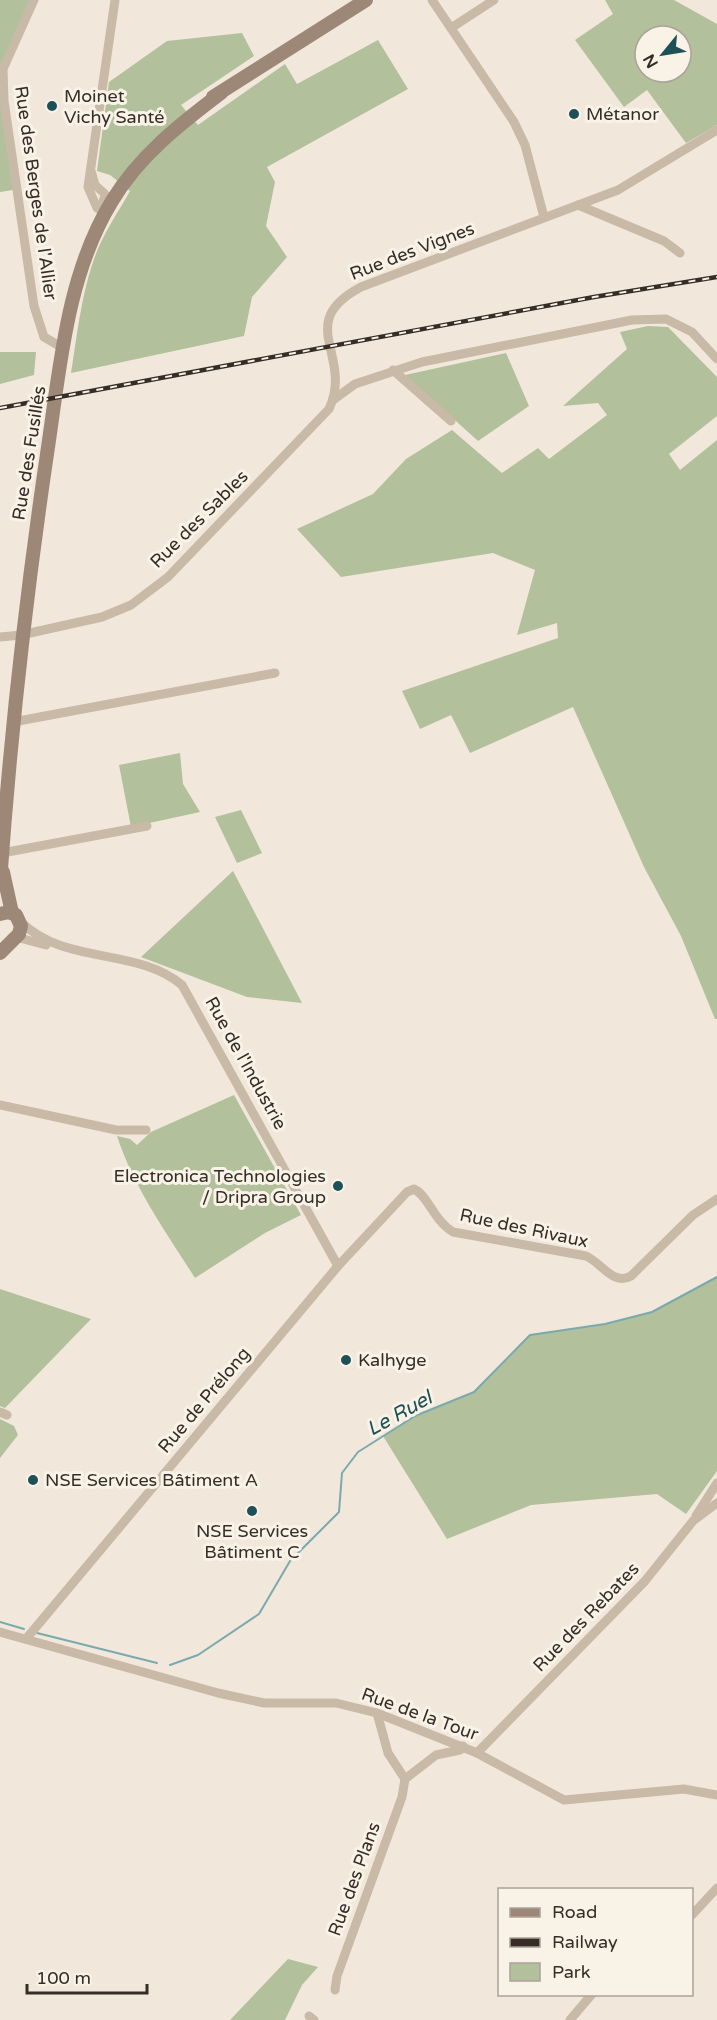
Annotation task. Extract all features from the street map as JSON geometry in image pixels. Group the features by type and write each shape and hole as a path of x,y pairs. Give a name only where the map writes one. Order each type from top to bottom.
{"main road":[{"name":"Rue des Fusillés","path":"0,882 21,635 70,290 79,252 104,203 172,131 221,93 366,0"},
{"name":"Rue des Fusillés","path":"63,348 85,256 104,203"},
{"path":"0,953 9,938 21,930 11,916 2,858"}],"street":[{"name":"Rue des Berges de l'Allier","path":"34,0 3,69 4,101 34,306 44,337 63,348"},
{"path":"104,203 87,186 115,0"},
{"path":"432,0 514,122 525,145 544,217"},
{"path":"451,28 494,0"},
{"name":"Rue des Vignes","path":"336,381 327,321 338,300 361,288 618,190 717,130"},
{"path":"90,167 95,185 104,203"},
{"path":"578,205 664,241 680,253"},
{"path":"333,400 355,384 393,370 632,320 666,319 692,332 717,358"},
{"path":"393,370 451,421"},
{"path":"336,381 355,384"},
{"name":"Rue des Sables","path":"0,637 21,635 115,614 146,595 168,577 313,427 333,400 336,381"},
{"path":"23,620 45,628"},
{"path":"13,722 275,673"},
{"path":"2,858 147,826"},
{"name":"Rue de l'Industrie","path":"11,916 39,939 162,971 182,985 338,1266"},
{"name":"Rue de l'Industrie","path":"9,938 66,947"},
{"path":"0,1105 116,1130 146,1130"},
{"name":"Rue de Prélong","path":"26,1639 338,1266 407,1192 414,1189"},
{"name":"Rue des Rivaux","path":"414,1189 421,1192 436,1219 453,1232 586,1256 602,1265 615,1279 621,1280 631,1276 693,1215 717,1199"},
{"path":"693,1521 717,1483"},
{"name":"Rue des Rebates","path":"477,1753 645,1581 693,1521 717,1503"},
{"name":"Rue de la Tour","path":"0,1632 218,1693 264,1703 336,1703 377,1713 463,1746 564,1800 684,1789 717,1795"},
{"path":"377,1713 388,1753 405,1779 435,1755 460,1750 463,1746"},
{"name":"Rue des Plans","path":"335,1990 337,1976 402,1797 405,1779"},
{"path":"693,1913 717,1888"},
{"path":"570,2020 591,1996"}],"green space":[{"path":"0,0 30,0 0,66"},
{"path":"605,0 674,0 717,24 717,125 686,143 647,90 624,107 575,40 613,14"},
{"path":"242,33 254,56 181,105 198,125 285,64 297,84 378,40 408,89 267,167 275,182 266,226 287,257 252,297 244,336 71,373 82,303 93,262 105,235 130,191 110,175 97,171 109,82 167,41"},
{"path":"0,72 13,190 0,192"},
{"path":"648,326 668,327 717,377 717,416 669,454 680,470 717,440 717,1019 715,1019 681,936 644,867 573,707 470,753 451,715 420,729 402,691 558,638 557,623 517,635 535,570 493,553 341,577 297,529 373,494 406,459 452,430 502,473 538,448 549,459 607,415 598,403 563,406 627,349 620,332"},
{"path":"0,352 36,352 34,375 0,384"},
{"path":"506,353 529,406 478,441 405,375"},
{"path":"180,753 183,784 200,812 131,827 119,765"},
{"path":"241,810 262,853 237,863 215,817"},
{"path":"233,871 302,1003 247,997 141,957"},
{"path":"234,1095 301,1215 265,1233 195,1278 162,1227 132,1174 117,1136 130,1139 137,1145 151,1132"},
{"path":"717,1277 717,1471 686,1514 657,1494 531,1505 447,1539 383,1436 415,1416 474,1392 530,1335 605,1324 652,1312"},
{"path":"0,1289 91,1319 5,1408 0,1406"},
{"path":"0,1419 14,1426 18,1435 0,1458"},
{"path":"288,1959 318,1967 302,1985 285,2020 230,2020"}],"waterway":[{"name":"Le Ruel","path":"170,1665 198,1655 259,1614 290,1561 339,1512 342,1473 358,1452 415,1416 474,1392 530,1335 605,1324 652,1312 717,1277"},
{"name":"Le Ruel","path":"0,1622 24,1629"},
{"name":"Le Ruel","path":"37,1633 157,1663"}],"railway":[{"path":"0,408 594,297 717,277"}],"place":[{"name":"Moinet Vichy Santé","path":"52,106"},
{"name":"Métanor","path":"574,114"},
{"name":"Electronica Technologies / Dripra Group","path":"338,1186"},
{"name":"Kalhyge","path":"346,1360"},
{"name":"NSE Services Bâtiment A","path":"33,1480"},
{"name":"NSE Services Bâtiment C","path":"252,1511"}]}
